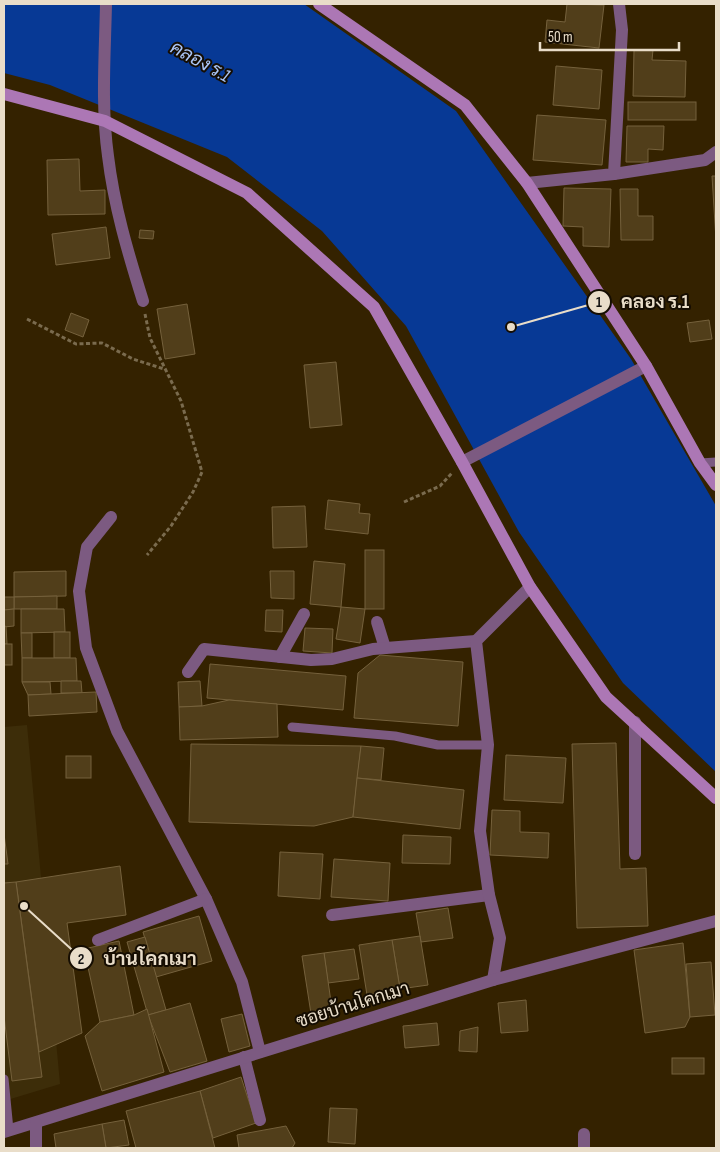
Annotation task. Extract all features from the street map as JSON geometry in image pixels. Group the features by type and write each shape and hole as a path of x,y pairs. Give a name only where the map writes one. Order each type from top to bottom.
{"street":[{"path":"106,4 105,121 108,156 118,222 143,301"},
{"path":"319,4 465,105 527,183 646,366 700,463 716,486"},
{"path":"614,174 622,30 619,4"},
{"path":"4,94 105,121 247,193 374,307 462,462 530,588 606,697 716,798"},
{"path":"527,183 614,174 705,160 716,152"},
{"path":"462,462 646,366"},
{"path":"111,516 87,546 79,591 86,648 117,730 206,899 242,982 260,1052"},
{"path":"188,672 204,649 332,659 385,648 476,641 530,588"},
{"path":"280,656 304,614"},
{"path":"376,622 385,648"},
{"path":"476,641 488,745 480,831 489,895 500,938 494,980"},
{"path":"635,722 635,854"},
{"path":"332,915 489,895"},
{"path":"98,940 206,899"},
{"name":"ซอยบ้านโคกเมา","path":"6,1131 494,980 715,924"},
{"path":"244,1057 260,1120"},
{"path":"36,1123 36,1148"},
{"path":"584,1134 584,1148"}],"lane":[{"path":"700,463 716,462"},
{"path":"292,727 394,736 438,745 488,745"},
{"path":"4,1079 6,1131"}],"path":[{"path":"143,301 150,338 181,401 202,472 184,506 147,555"},
{"path":"27,319 76,344 102,343 133,359 164,369"},
{"path":"404,502 440,486 462,462"}],"shaded area":[{"path":"27,725 60,1084 4,1101 4,727"}],"water":[{"path":"4,4 304,4 456,111 631,359 716,506 716,772 623,683 519,532 406,326 322,231 227,157 50,85 4,73"}],"building":[{"path":"567,4 604,5 599,48 545,42 547,20 565,22"},
{"path":"634,50 653,50 652,60 686,61 685,97 633,96"},
{"path":"556,66 602,70 599,109 553,105"},
{"path":"628,102 696,102 696,120 628,120"},
{"path":"537,115 606,120 602,165 533,160"},
{"path":"627,126 664,126 663,150 648,149 648,162 626,162"},
{"path":"79,159 80,191 105,190 105,214 48,215 47,160"},
{"path":"712,176 716,176 716,240"},
{"path":"564,188 611,189 609,247 583,246 583,227 563,226"},
{"path":"620,189 638,189 638,216 653,216 653,240 621,240"},
{"path":"106,227 110,258 56,265 52,234"},
{"path":"140,230 154,231 153,239 139,238"},
{"path":"187,304 195,354 165,359 157,309"},
{"path":"71,313 89,320 83,337 65,330"},
{"path":"709,320 712,339 690,342 687,323"},
{"path":"336,362 342,425 310,428 304,365"},
{"path":"328,500 360,504 359,513 370,514 368,534 325,529"},
{"path":"305,506 307,547 273,548 272,507"},
{"path":"365,550 384,550 384,609 365,609"},
{"path":"314,561 345,564 341,607 310,604"},
{"path":"66,571 66,596 14,597 14,572"},
{"path":"270,571 294,571 294,599 271,598"},
{"path":"57,596 57,609 14,609 14,597"},
{"path":"4,597 14,597 14,609 4,610"},
{"path":"341,607 365,609 360,643 336,639"},
{"path":"14,609 14,626 4,627 4,610"},
{"path":"21,609 64,609 65,632 21,633"},
{"path":"266,610 283,610 282,632 265,631"},
{"path":"6,626 7,644 4,644 4,627"},
{"path":"305,628 333,629 332,653 303,651"},
{"path":"54,632 70,632 70,658 54,658"},
{"path":"21,633 32,633 32,658 22,658"},
{"path":"4,644 12,644 12,665 4,665"},
{"path":"380,655 463,662 458,726 354,718 358,673"},
{"path":"22,658 76,658 77,681 22,682"},
{"path":"210,664 346,676 343,710 207,698"},
{"path":"61,681 81,681 82,693 61,693"},
{"path":"200,681 202,706 179,707 178,682"},
{"path":"22,682 50,682 51,694 28,695"},
{"path":"96,692 97,712 29,716 28,695"},
{"path":"229,700 277,704 278,737 180,740 179,707 202,706"},
{"path":"616,743 620,869 646,868 648,926 577,928 572,744"},
{"path":"191,744 361,746 353,817 314,826 189,822"},
{"path":"361,746 384,748 381,780 357,778"},
{"path":"506,755 566,758 563,803 504,800"},
{"path":"66,756 91,756 91,778 66,778"},
{"path":"357,778 464,790 460,829 353,817"},
{"path":"492,810 520,811 520,832 549,833 548,858 490,855"},
{"path":"4,834 8,864 4,864"},
{"path":"403,835 451,837 450,864 402,863"},
{"path":"280,852 323,854 320,899 278,896"},
{"path":"334,859 390,863 388,901 331,897"},
{"path":"120,866 126,915 67,923 82,1033 39,1052 16,882"},
{"path":"16,882 42,1077 12,1081 4,1016 4,883"},
{"path":"448,908 453,938 421,942 416,913"},
{"path":"199,916 212,961 156,977 143,932"},
{"path":"420,936 428,985 400,989 392,940"},
{"path":"145,937 166,1010 148,1015 127,942"},
{"path":"392,940 400,989 367,995 359,945"},
{"path":"119,941 134,1015 100,1022 84,949"},
{"path":"683,943 690,1017 685,1027 645,1033 634,950"},
{"path":"354,949 359,979 328,983 324,953"},
{"path":"324,953 333,1016 312,1020 302,956"},
{"path":"711,962 715,1015 690,1017 686,964"},
{"path":"526,1000 528,1031 501,1033 498,1003"},
{"path":"190,1003 207,1061 170,1072 148,1015"},
{"path":"147,1009 164,1072 102,1091 85,1036 100,1022 134,1015"},
{"path":"242,1014 250,1046 229,1052 221,1019"},
{"path":"437,1023 439,1045 405,1048 403,1026"},
{"path":"478,1027 477,1052 459,1051 460,1031"},
{"path":"672,1058 704,1058 704,1074 672,1074"},
{"path":"241,1077 256,1123 213,1138 200,1091"},
{"path":"200,1091 215,1148 136,1148 126,1111"},
{"path":"330,1108 357,1109 355,1144 328,1142"},
{"path":"124,1120 129,1145 106,1148 102,1124"},
{"path":"102,1124 106,1148 56,1148 54,1134"},
{"path":"286,1126 295,1143 292,1148 239,1148 237,1135"}],"place":[{"name":"คลอง ร.1","path":"511,327"},
{"name":"บ้านโคกเมา","path":"24,906"}]}
